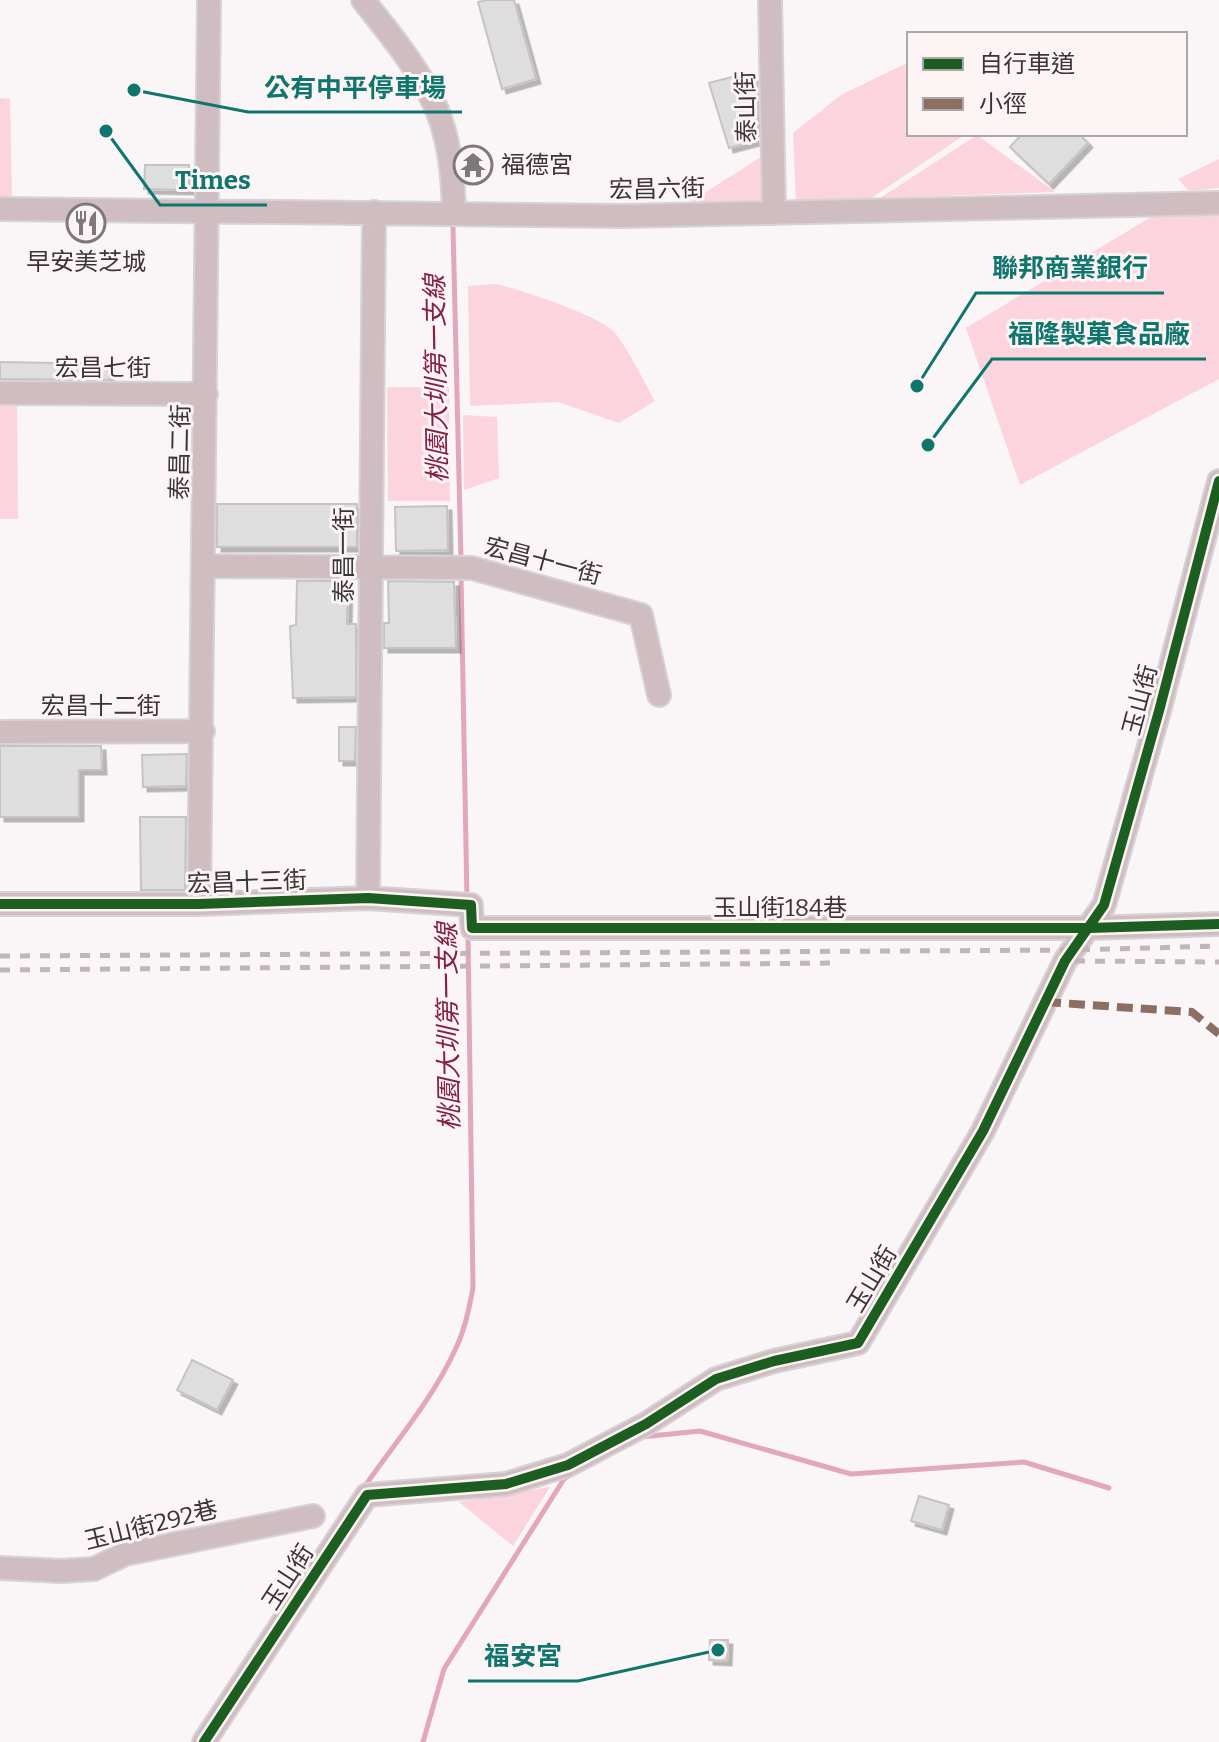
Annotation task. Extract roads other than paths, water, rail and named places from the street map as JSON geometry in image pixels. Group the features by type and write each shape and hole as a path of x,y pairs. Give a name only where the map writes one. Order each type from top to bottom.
{"street":[{"name":"泰昌二街","path":"199,904 209,0"},
{"path":"363,0 404,54 434,102 446,137 452,173 450,213"},
{"name":"泰山街","path":"770,0 774,213"},
{"name":"宏昌六街","path":"0,209 623,216 1219,203"},
{"name":"泰昌一街","path":"368,898 374,212"},
{"name":"宏昌七街","path":"0,393 206,394"},
{"name":"玉山街","path":"204,1742 367,1495 506,1484 568,1465 646,1424 716,1379 774,1361 858,1343 983,1131 1065,961 1104,905 1219,481"},
{"name":"宏昌十一街","path":"205,566 461,568 641,615 659,695"},
{"name":"宏昌十二街","path":"0,732 203,731"},
{"name":"宏昌十三街","path":"0,904 199,904 368,898 466,904 472,928"},
{"name":"玉山街184巷","path":"472,928 1089,928 1219,924"},
{"name":"玉山街292巷","path":"0,1568 94,1569 125,1554 313,1516"}],"waterway":[{"name":"桃園大圳第一支線","path":"453,227 461,561"},
{"name":"桃園大圳第一支線","path":"461,575 467,901"},
{"name":"桃園大圳第一支線","path":"362,1490 447,1367 462,1334 473,1288 468,935"},
{"path":"641,1437 700,1431 851,1474 1024,1462 1109,1488"},
{"path":"423,1742 444,1669 564,1479 572,1474"}],"railway":[{"path":"0,956 1074,950 1219,946"},
{"path":"1075,961 1219,962"},
{"path":"0,970 839,963"}],"place":[{"name":"公有中平停車場","path":"134,90"},
{"name":"Times","path":"106,131"},
{"name":"福德宮","path":"473,165"},
{"name":"早安美芝城","path":"86,223"},
{"name":"聯邦商業銀行","path":"917,386"},
{"name":"福隆製菓食品廠","path":"928,445"},
{"name":"福安宮","path":"718,1650"}]}
